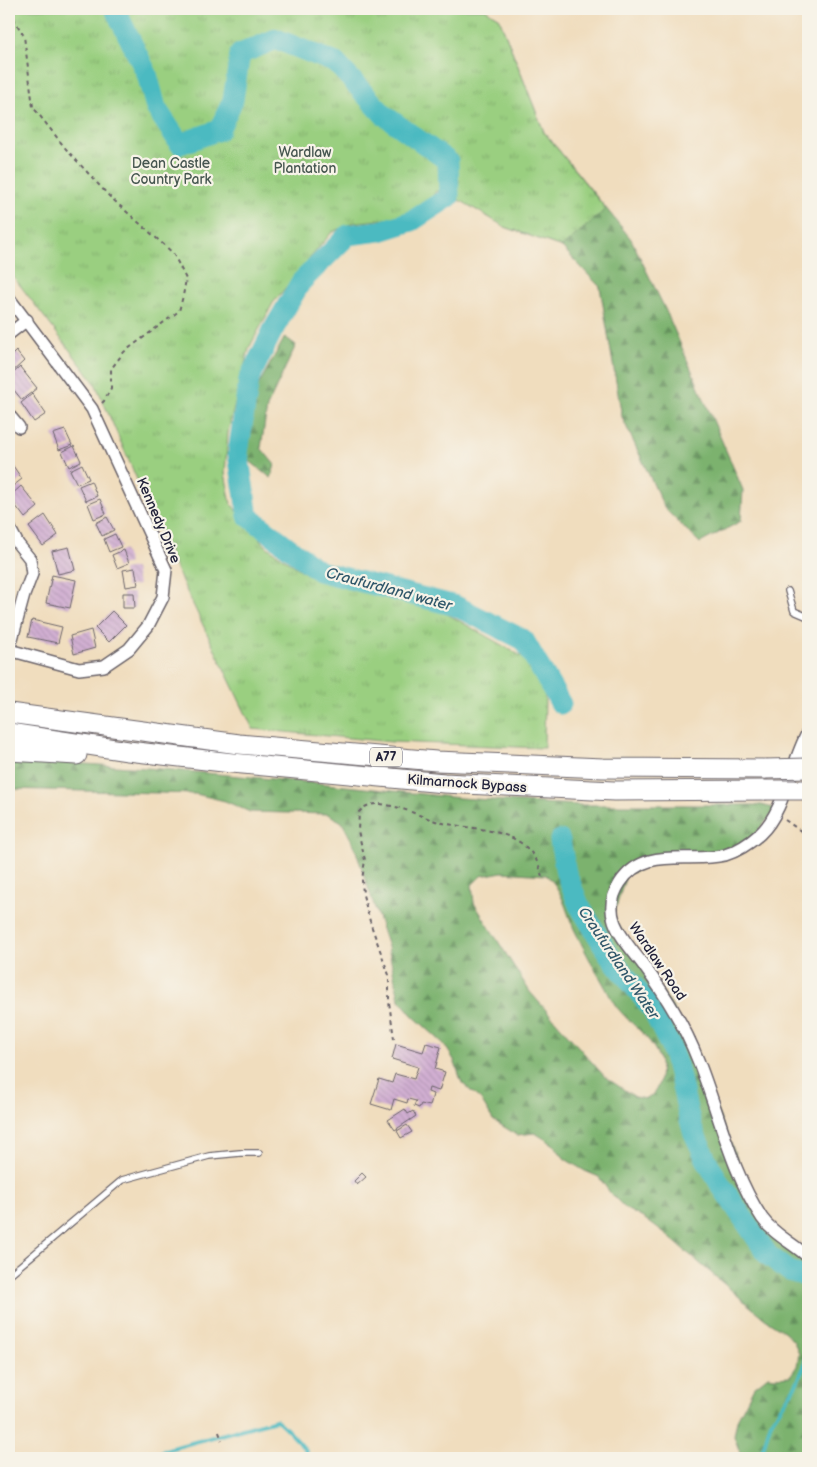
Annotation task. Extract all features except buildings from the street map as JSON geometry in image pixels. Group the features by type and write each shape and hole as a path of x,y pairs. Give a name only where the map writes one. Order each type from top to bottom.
{"highway":[{"name":"A77","path":"9,700 40,706 91,724"},
{"name":"Kilmarnock Bypass","path":"9,713 239,744 436,761 603,768 808,768"},
{"name":"Kilmarnock Bypass","path":"9,733 128,751 356,775 473,784 614,791 808,790"},
{"name":"A77","path":"9,751 84,755 128,751"}],"street":[{"name":"Kennedy Drive","path":"9,298 92,409 166,570 163,597 148,626 129,649 104,666 79,669 9,650"},
{"path":"9,334 27,320"},
{"path":"9,415 19,427"},
{"path":"9,527 18,544 30,559 32,574 24,595 9,650"},
{"name":"Wardlaw Road","path":"808,732 774,815 760,834 742,848 732,852 710,857 657,859 640,864 632,868 619,885 614,895 612,906 613,916 620,936 660,989 686,1031 746,1189 763,1219 778,1235 808,1256"}],"lane":[{"path":"788,591 794,611 808,617"},
{"path":"9,1275 122,1180 209,1156 259,1153"}],"path":[{"path":"9,11 24,36 33,107 66,149 110,196 173,253 186,278 179,311 124,352 112,369 111,388 104,401 92,409"},
{"path":"394,1039 389,1002 389,975 363,895 362,880 365,860 358,831 359,812 371,804 381,804 408,809 441,822 465,828 489,830 504,834 531,852 538,861 542,878"},
{"path":"774,815 791,822 808,836"},
{"path":"220,1432 222,1441"}],"green space":[{"name":"Dean Castle Country Park","path":"9,9 485,9 499,18 544,132 606,209 562,247 505,227 463,202 436,191 429,202 395,218 352,223 331,233 273,303 249,348 228,432 225,473 231,504 267,547 314,579 435,607 528,660 545,694 544,748 392,742 253,729 177,571 95,383 9,271"},
{"path":"485,9 499,18 544,132 631,239 667,313 743,490 741,521 700,543 665,509 622,417 600,287 562,247 505,227"},
{"path":"285,337 296,345 267,407 261,448 275,465 271,478 247,459 254,393"},
{"path":"9,759 161,769 460,798 521,802 578,805 762,805 777,809 742,848 669,858 626,875 613,917 674,1010 763,1219 808,1257 808,1458 738,1458 740,1453 734,1436 737,1420 754,1387 768,1376 790,1376 797,1366 799,1353 794,1342 785,1332 765,1319 669,1237 645,1219 626,1209 611,1194 599,1177 565,1159 553,1144 535,1133 517,1135 493,1120 481,1100 462,1083 454,1060 444,1044 412,1015 399,999 388,947 354,845 342,822 328,814 250,812 225,801 196,794 9,789","holes":["502,872 546,875 560,893 574,929 614,1003 648,1039 657,1054 661,1068 659,1084 654,1093 646,1099 635,1097 605,1077 530,992 474,903 472,885 481,876"]}],"waterway":[{"name":"Craufurdland water","path":"115,9 147,74 156,108 180,144 219,130 233,100 240,54 276,39 336,63 384,115 448,161 449,197 412,221 380,231 348,235 301,282 273,330 249,379 238,453 248,516 319,571 456,606 524,640 561,704"},
{"name":"Craufurdland Water","path":"560,840 566,873 579,905 610,956 652,1009 670,1045 678,1069 693,1131 708,1163 768,1255 789,1271 808,1277"},
{"path":"804,1277 808,1291"},
{"path":"760,1458 771,1422 796,1385 804,1367 808,1349"},
{"path":"150,1458 165,1450 276,1420 304,1448 306,1456 309,1455 311,1458"}],"park label":[{"name":"Wardlaw Plantation","path":"305,160"}]}
